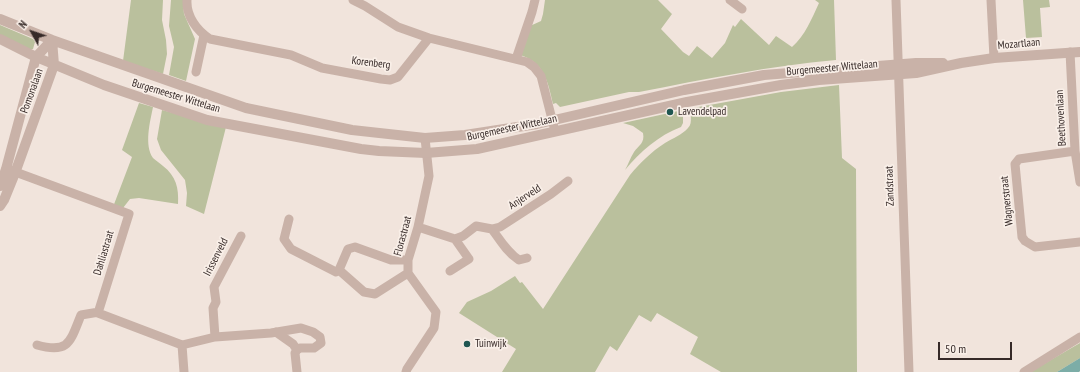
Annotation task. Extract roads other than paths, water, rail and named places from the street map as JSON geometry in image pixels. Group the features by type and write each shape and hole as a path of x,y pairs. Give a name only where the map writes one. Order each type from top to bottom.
{"street":[{"path":"187,0 191,20 204,35 196,72"},
{"path":"353,0 398,27 429,38 527,62 534,67 541,76 555,131"},
{"path":"516,59 535,0"},
{"path":"730,0 742,8"},
{"name":"Zandstraat","path":"896,0 909,372"},
{"path":"991,0 994,58"},
{"name":"Burgemeester Wittelaan","path":"0,19 52,40 246,108 352,130 425,138 464,135 552,120 684,90 764,75 898,69"},
{"name":"Korenberg","path":"204,35 210,39 291,55 322,68 390,80 398,77 429,38"},
{"name":"Burgemeester Wittelaan","path":"0,39 54,65 126,93 207,120 361,149 426,153 477,149 687,102 781,85 898,69"},
{"name":"Pomonalaan","path":"0,206 4,200 36,57 52,40"},
{"name":"Pomonalaan","path":"0,186 10,171 54,65 52,40"},
{"name":"Mozartlaan","path":"898,69 961,63 994,58 1075,52"},
{"name":"Beethovenlaan","path":"1075,52 1075,151 1080,182"},
{"name":"Florastraat","path":"406,372 434,328 436,312 408,273 408,260 418,227 429,176 425,138"},
{"name":"Wagnerstraat","path":"1075,151 1019,159 1015,164 1022,237 1025,242 1035,247 1080,242"},
{"name":"Dahliastraat","path":"10,171 129,214 98,312"},
{"name":"Anjerveld","path":"455,239 463,236 476,226 492,228 500,227 551,194 568,181"},
{"path":"289,219 284,239 291,249 336,272 340,270"},
{"path":"418,227 455,239 468,259 450,271"},
{"path":"492,228 514,257 519,260 527,258"},
{"name":"Irissenveld","path":"215,337 213,308 216,302 214,287 241,236"},
{"path":"340,270 348,250 355,247 391,260 408,260"},
{"path":"340,270 364,292 375,294 408,273"},
{"path":"37,345 51,349 63,347 71,340 81,315 98,312 182,345 215,337 276,332 301,328 313,332 320,338 321,343 314,348 300,348 297,350"},
{"path":"276,332 293,344 297,350"},
{"path":"1024,372 1080,337"},
{"path":"182,345 184,372"},
{"path":"297,350 295,353 297,372"}],"water":[{"path":"1080,358 1079,372 1057,372"}],"place":[{"name":"Lavendelpad","path":"670,112"},
{"name":"Tuinwijk","path":"467,344"}]}
